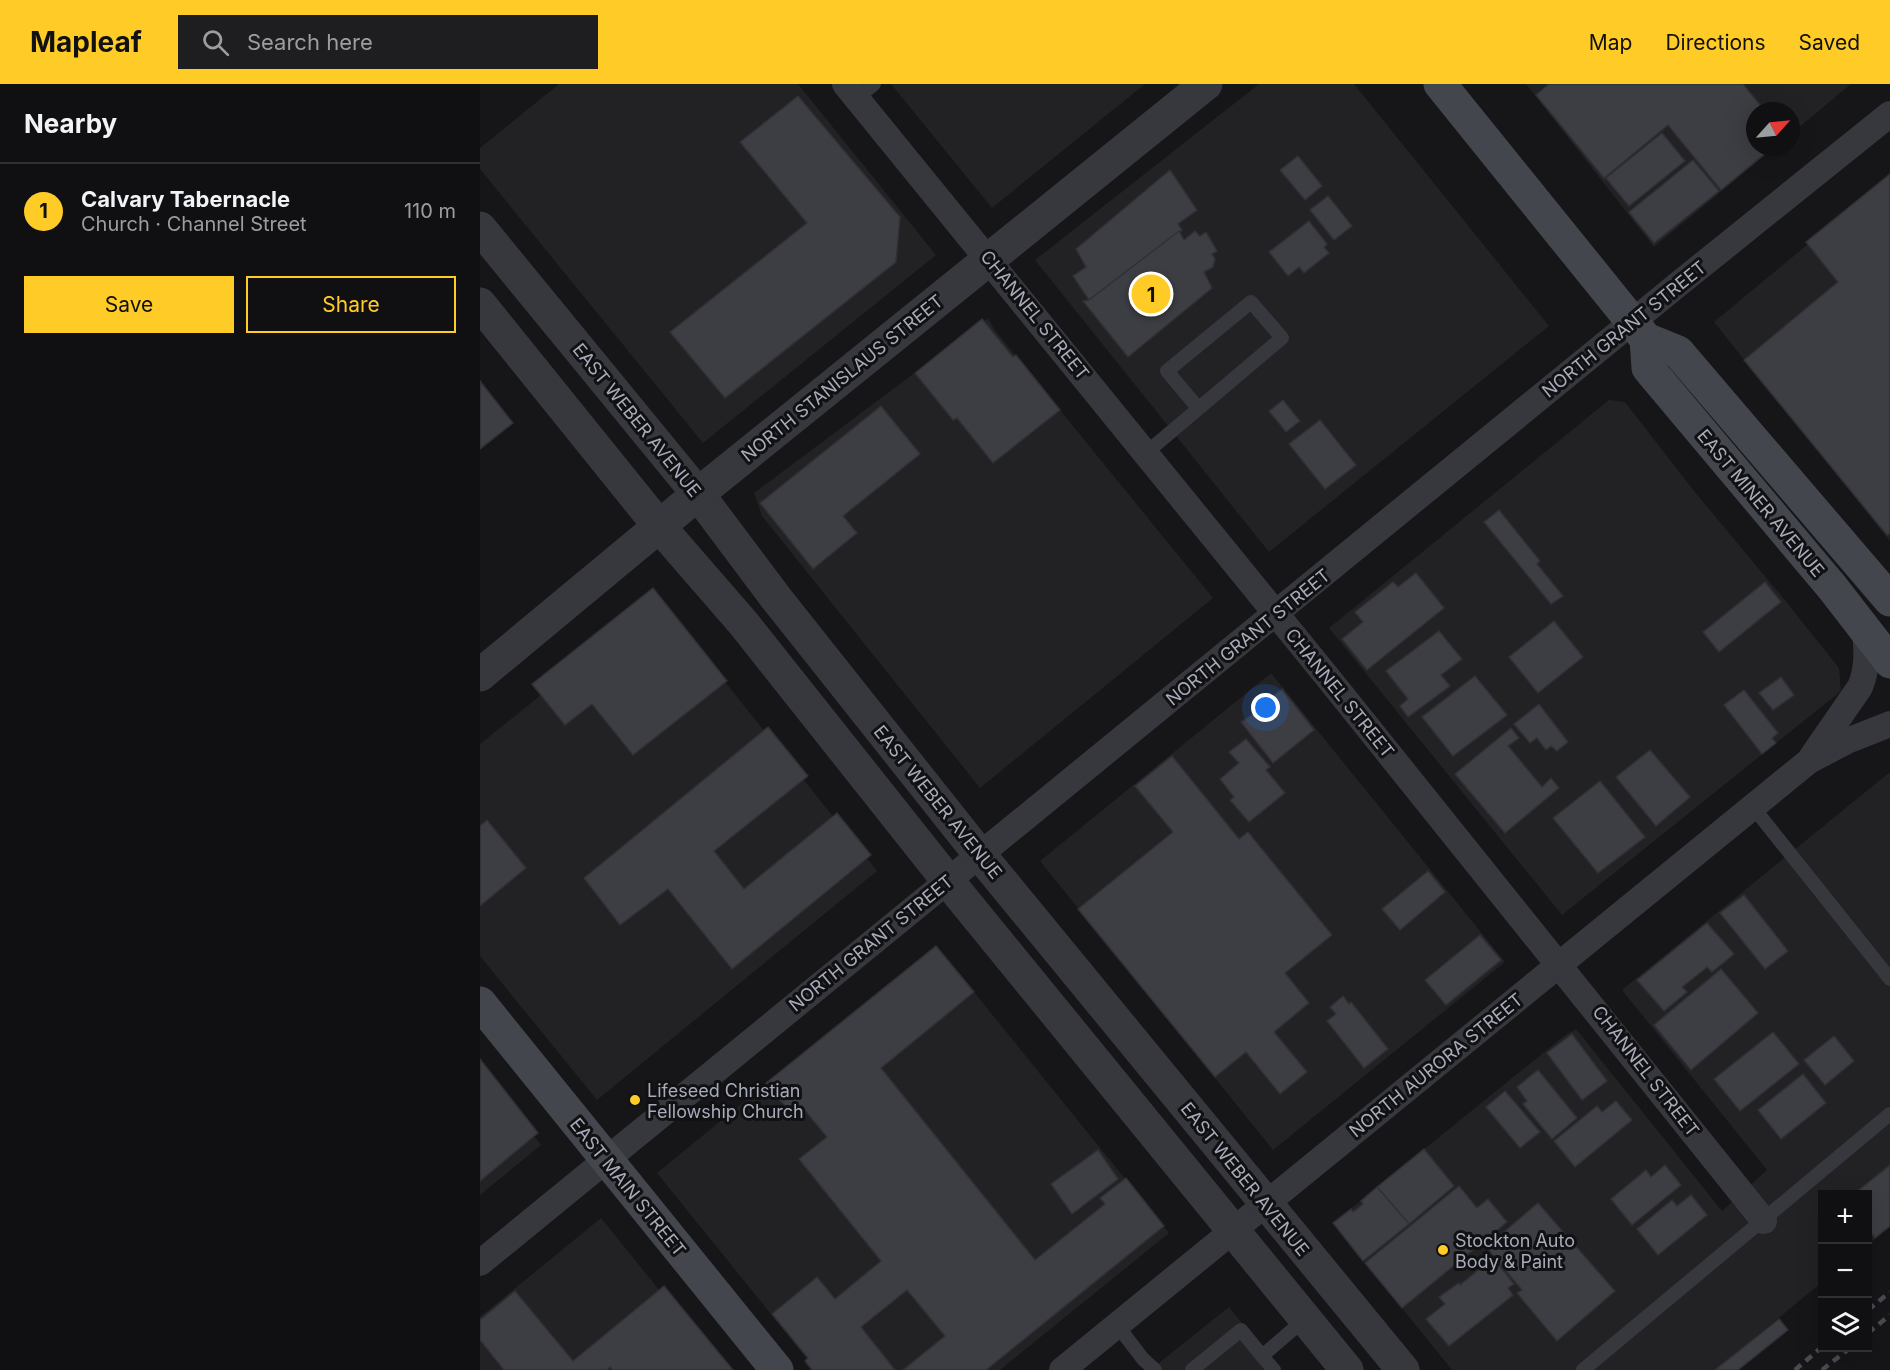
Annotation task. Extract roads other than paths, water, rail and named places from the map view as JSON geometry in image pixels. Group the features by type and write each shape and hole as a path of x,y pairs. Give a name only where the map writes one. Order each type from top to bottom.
{"main road":[{"name":"EAST MINER AVENUE","path":"1440,84 1640,331 1678,352 1890,600"},
{"name":"EAST MINER AVENUE","path":"1640,331 1648,368 1832,588 1890,662"},
{"name":"EAST MAIN STREET","path":"480,1004 777,1370"}],"street":[{"name":"NORTH STANISLAUS STREET","path":"480,675 698,494 1206,84"},
{"name":"CHANNEL STREET","path":"859,89 990,259 1560,964 1764,1221"},
{"name":"NORTH GRANT STREET","path":"480,1263 1276,614 1640,331 1890,114"},
{"name":"EAST WEBER AVENUE","path":"480,228 698,494 776,598 980,855 1403,1370"},
{"path":"480,304 659,526 744,624 948,880 1347,1370"},
{"name":"NORTH AURORA STREET","path":"1809,761 1860,687 1867,658 1865,631"},
{"name":"NORTH AURORA STREET","path":"1062,1370 1809,761 1847,741 1890,724"}],"lane":[{"path":"1146,453 1282,338 1251,302 1167,371 1198,408"},
{"path":"1753,807 1890,979"},
{"path":"1583,1370 1890,1114"},
{"path":"1263,1356 1305,1319"},
{"path":"1117,1325 1143,1359 1155,1370"},
{"path":"1192,1370 1241,1330 1274,1370"}],"railway":[{"path":"1872,1307 1890,1292"},
{"path":"1872,1330 1890,1315"},
{"path":"1795,1370 1818,1350"},
{"path":"1822,1370 1845,1352"}],"place":[{"name":"Calvary Tabernacle","path":"1151,294"},
{"name":"Lifeseed Christian Fellowship Church","path":"635,1100"},
{"name":"Stockton Auto Body & Paint","path":"1443,1250"}]}
